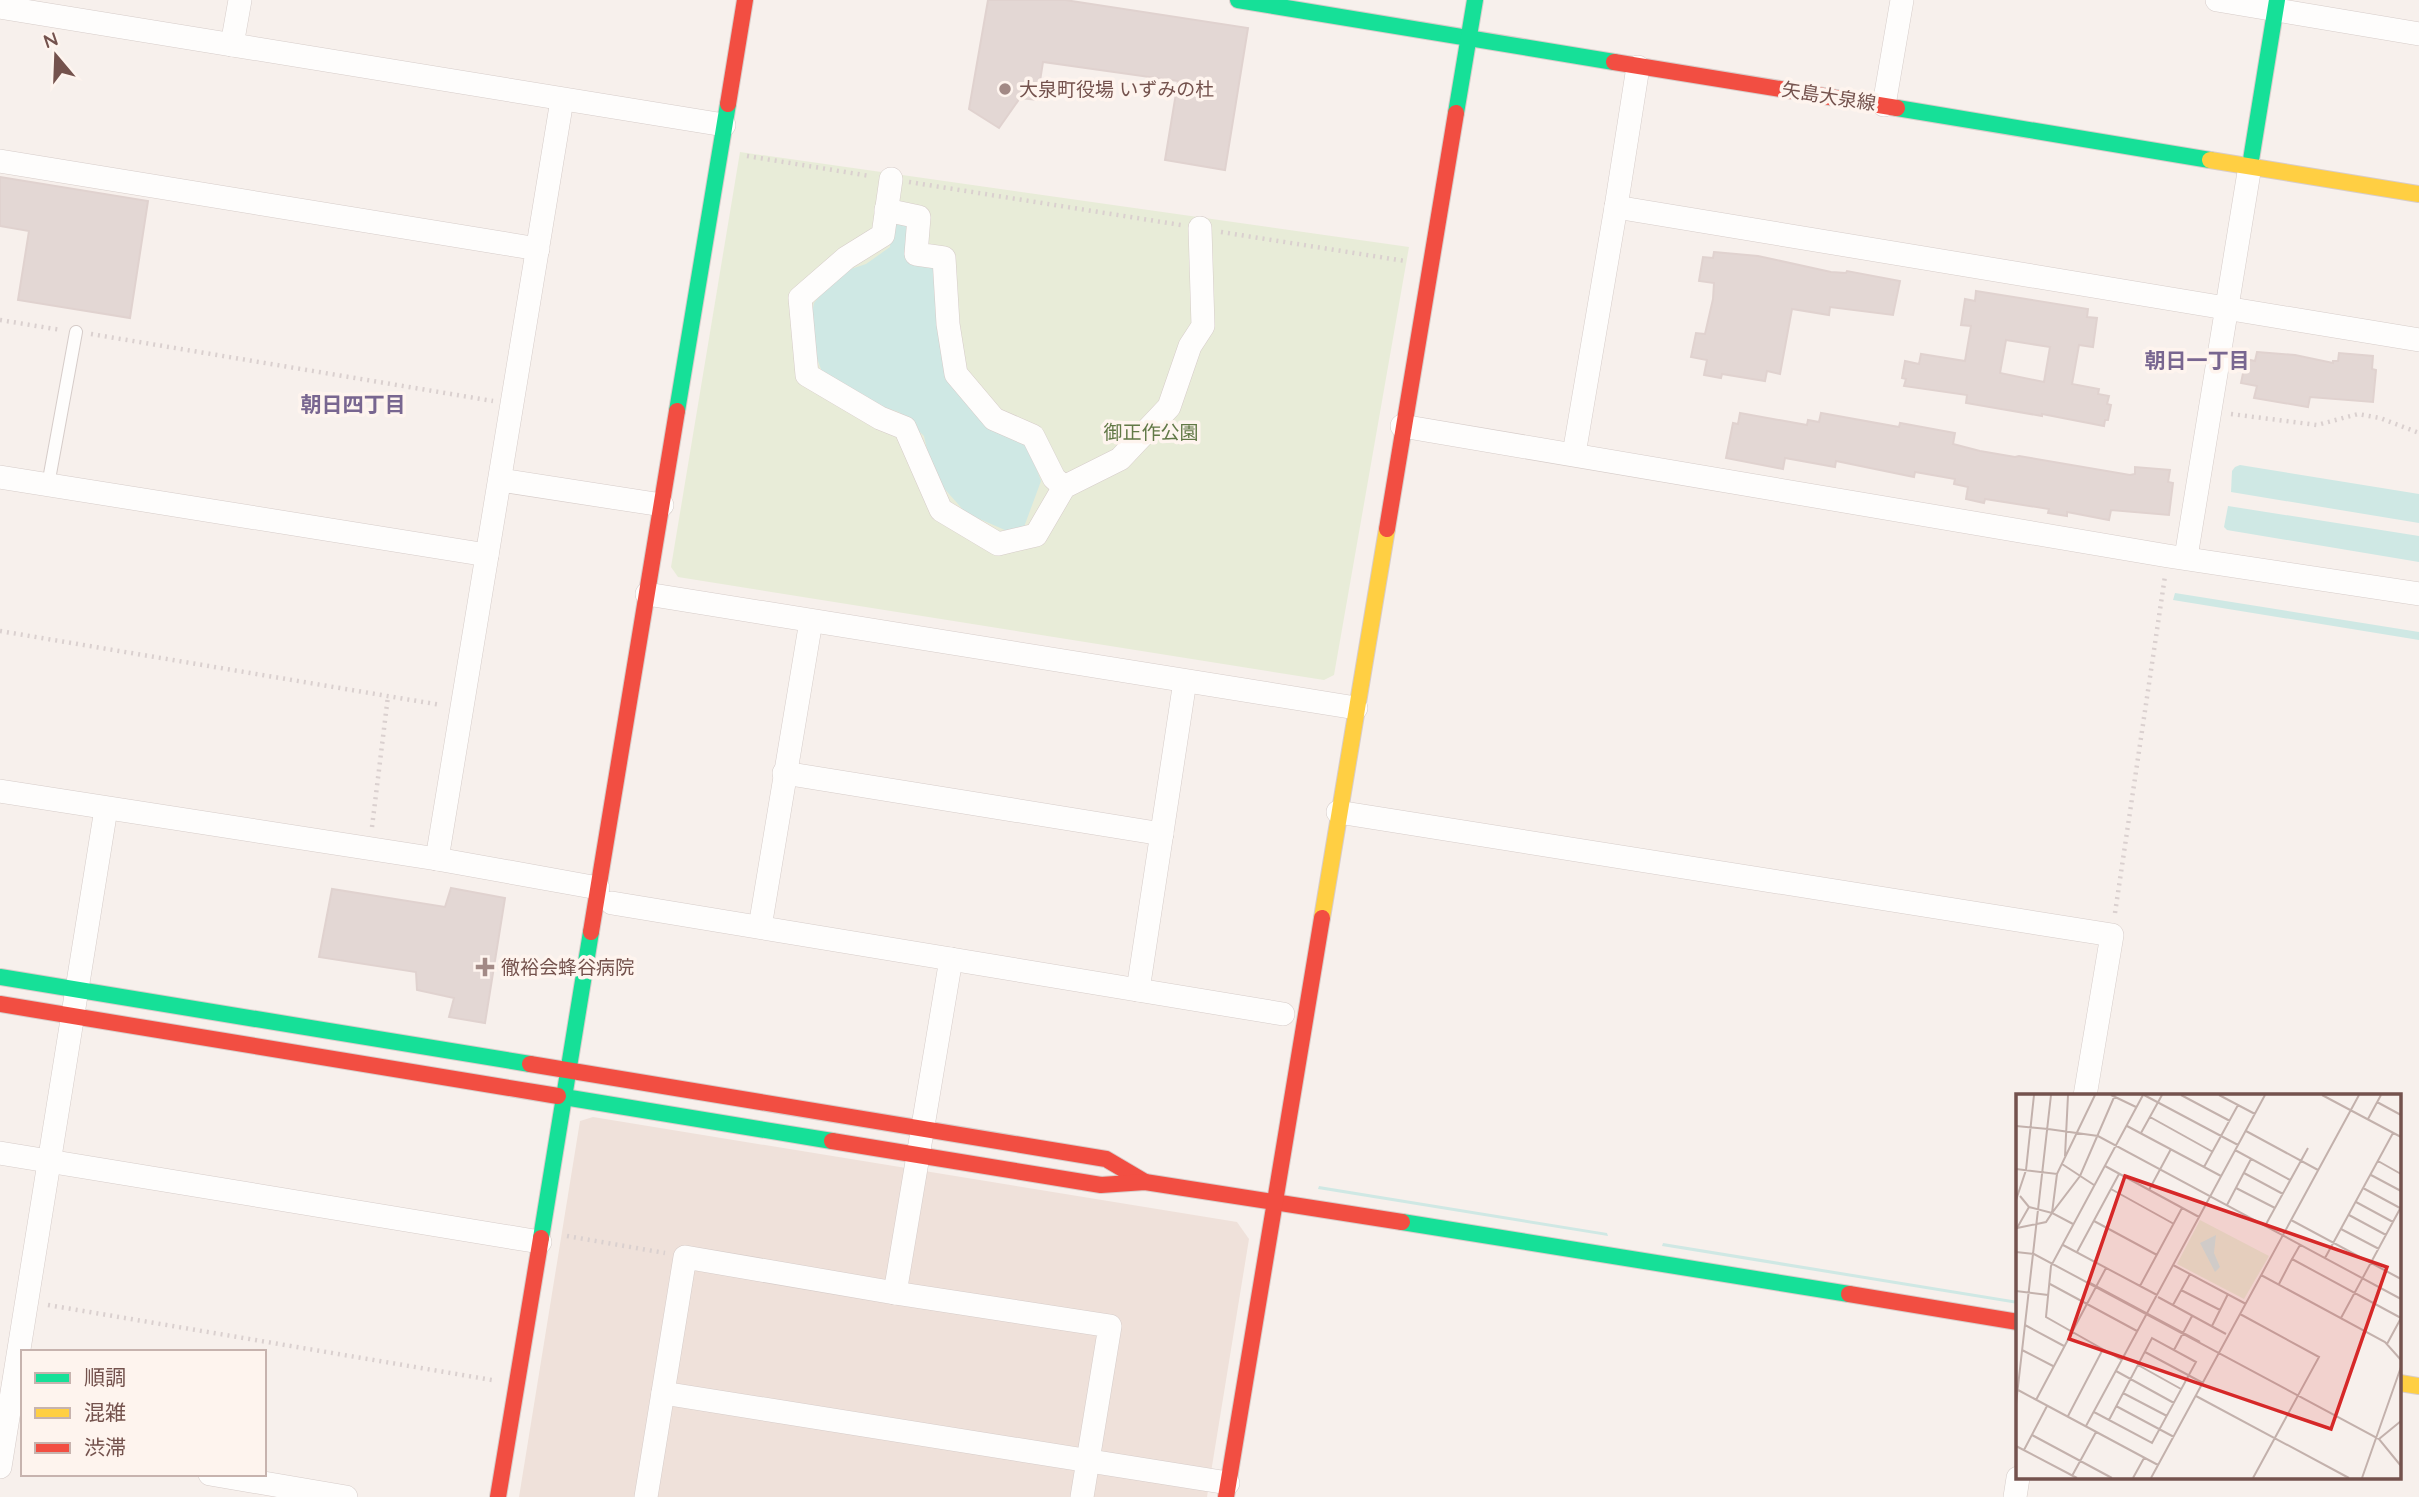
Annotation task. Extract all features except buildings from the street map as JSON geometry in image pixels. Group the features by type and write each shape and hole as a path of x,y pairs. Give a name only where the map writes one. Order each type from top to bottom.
{"street":[{"path":"232,45 240,0"},
{"path":"498,1497 568,1069 605,896 647,594 744,0"},
{"name":"矢島大泉線","path":"1238,0 1299,5 1639,67 2419,194"},
{"path":"663,1393 1088,1462 1227,1490 1475,0"},
{"path":"1884,105 1902,0"},
{"path":"2217,0 2276,5 2419,34"},
{"path":"2177,557 2225,309 2276,5"},
{"path":"0,6 724,125"},
{"path":"1574,454 1639,67"},
{"path":"437,859 562,100"},
{"path":"0,161 538,249"},
{"path":"891,179 883,235 846,258 800,298 807,375 880,418 905,428 941,510 998,544 1036,535 1064,487 1120,459 1169,407 1190,346 1203,326 1200,228"},
{"path":"1616,208 2419,340"},
{"path":"886,210 919,217 916,254 944,258 948,324 956,374 994,419 1033,436 1054,478 1064,487"},
{"path":"1402,426 2177,557 2419,594"},
{"path":"0,477 487,555"},
{"path":"500,480 662,505"},
{"path":"647,594 1356,708"},
{"path":"760,928 811,621"},
{"path":"1138,990 1185,681"},
{"path":"785,774 1162,834"},
{"path":"0,791 437,859 760,928 1283,1014"},
{"path":"0,1467 9,1440 27,1302 106,808"},
{"path":"1338,812 2112,935 2085,1094"},
{"path":"895,1293 951,959"},
{"path":"0,977 1106,1159 1145,1182"},
{"path":"0,1003 1101,1185 1145,1182 1275,1201 2016,1322"},
{"path":"0,1153 541,1237"},
{"path":"646,1497 685,1257 1110,1326 1082,1497"},
{"path":"220,1476 305,1494 346,1497"}],"lane":[{"path":"48,485 75,332"}],"path":[{"path":"720,152 1410,262"},
{"path":"0,320 512,404"},
{"path":"2223,413 2317,425 2358,414 2380,418 2419,433"},
{"path":"2112,935 2177,557"},
{"path":"0,631 462,708"},
{"path":"369,850 388,696"},
{"path":"541,1237 685,1257"},
{"path":"27,1302 517,1384"}],"shaded area":[{"path":"593,1117 1237,1222 1249,1239 1207,1497 519,1497 580,1121"}],"green space":[{"name":"御正作公園","path":"740,152 1409,247 1334,675 1324,680 678,577 671,567"}],"water":[{"path":"892,222 915,225 912,255 941,263 947,376 1027,443 1041,481 1024,527 1014,534 966,513 933,476 924,436 899,412 860,400 822,372 808,333 814,303 839,273 866,264 890,247"},
{"path":"2240,465 2419,494 2419,523 2231,492 2232,471"},
{"path":"2228,506 2419,536 2419,562 2227,530 2224,527"},
{"path":"2175,593 2419,632 2419,640 2173,600"},
{"path":"1319,1186 1607,1233 1608,1236 1318,1189"},
{"path":"1663,1243 2016,1301 2016,1304 1662,1246"}],"traffic: fast":[{"path":"1238,0 1614,62"},
{"path":"1456,113 1475,0"},
{"path":"2250,166 2277,0"},
{"path":"677,411 728,104"},
{"path":"1897,108 2210,160"},
{"path":"541,1238 591,932"},
{"path":"0,977 530,1064"},
{"path":"558,1096 832,1141"},
{"path":"1402,1222 1849,1294"}],"traffic: slow":[{"path":"2210,160 2419,194"},
{"path":"1322,918 1387,529"},
{"path":"2402,1383 2419,1386"}],"traffic: jam":[{"path":"728,104 745,0"},
{"path":"1614,62 1897,108"},
{"path":"1387,529 1456,113"},
{"path":"591,932 677,411"},
{"path":"1226,1497 1322,918"},
{"path":"0,1004 558,1096"},
{"path":"530,1064 1106,1159 1145,1182"},
{"path":"832,1141 1101,1185 1145,1182 1402,1222"},
{"path":"498,1497 541,1238"},
{"path":"1849,1294 2016,1322"}],"place":[{"name":"大泉町役場 いずみの杜","path":"1005,89"},
{"name":"徹裕会蜂谷病院","path":"485,967"}],"district":[{"name":"朝日一丁目","path":"2197,361"},
{"name":"朝日四丁目","path":"353,405"}]}
